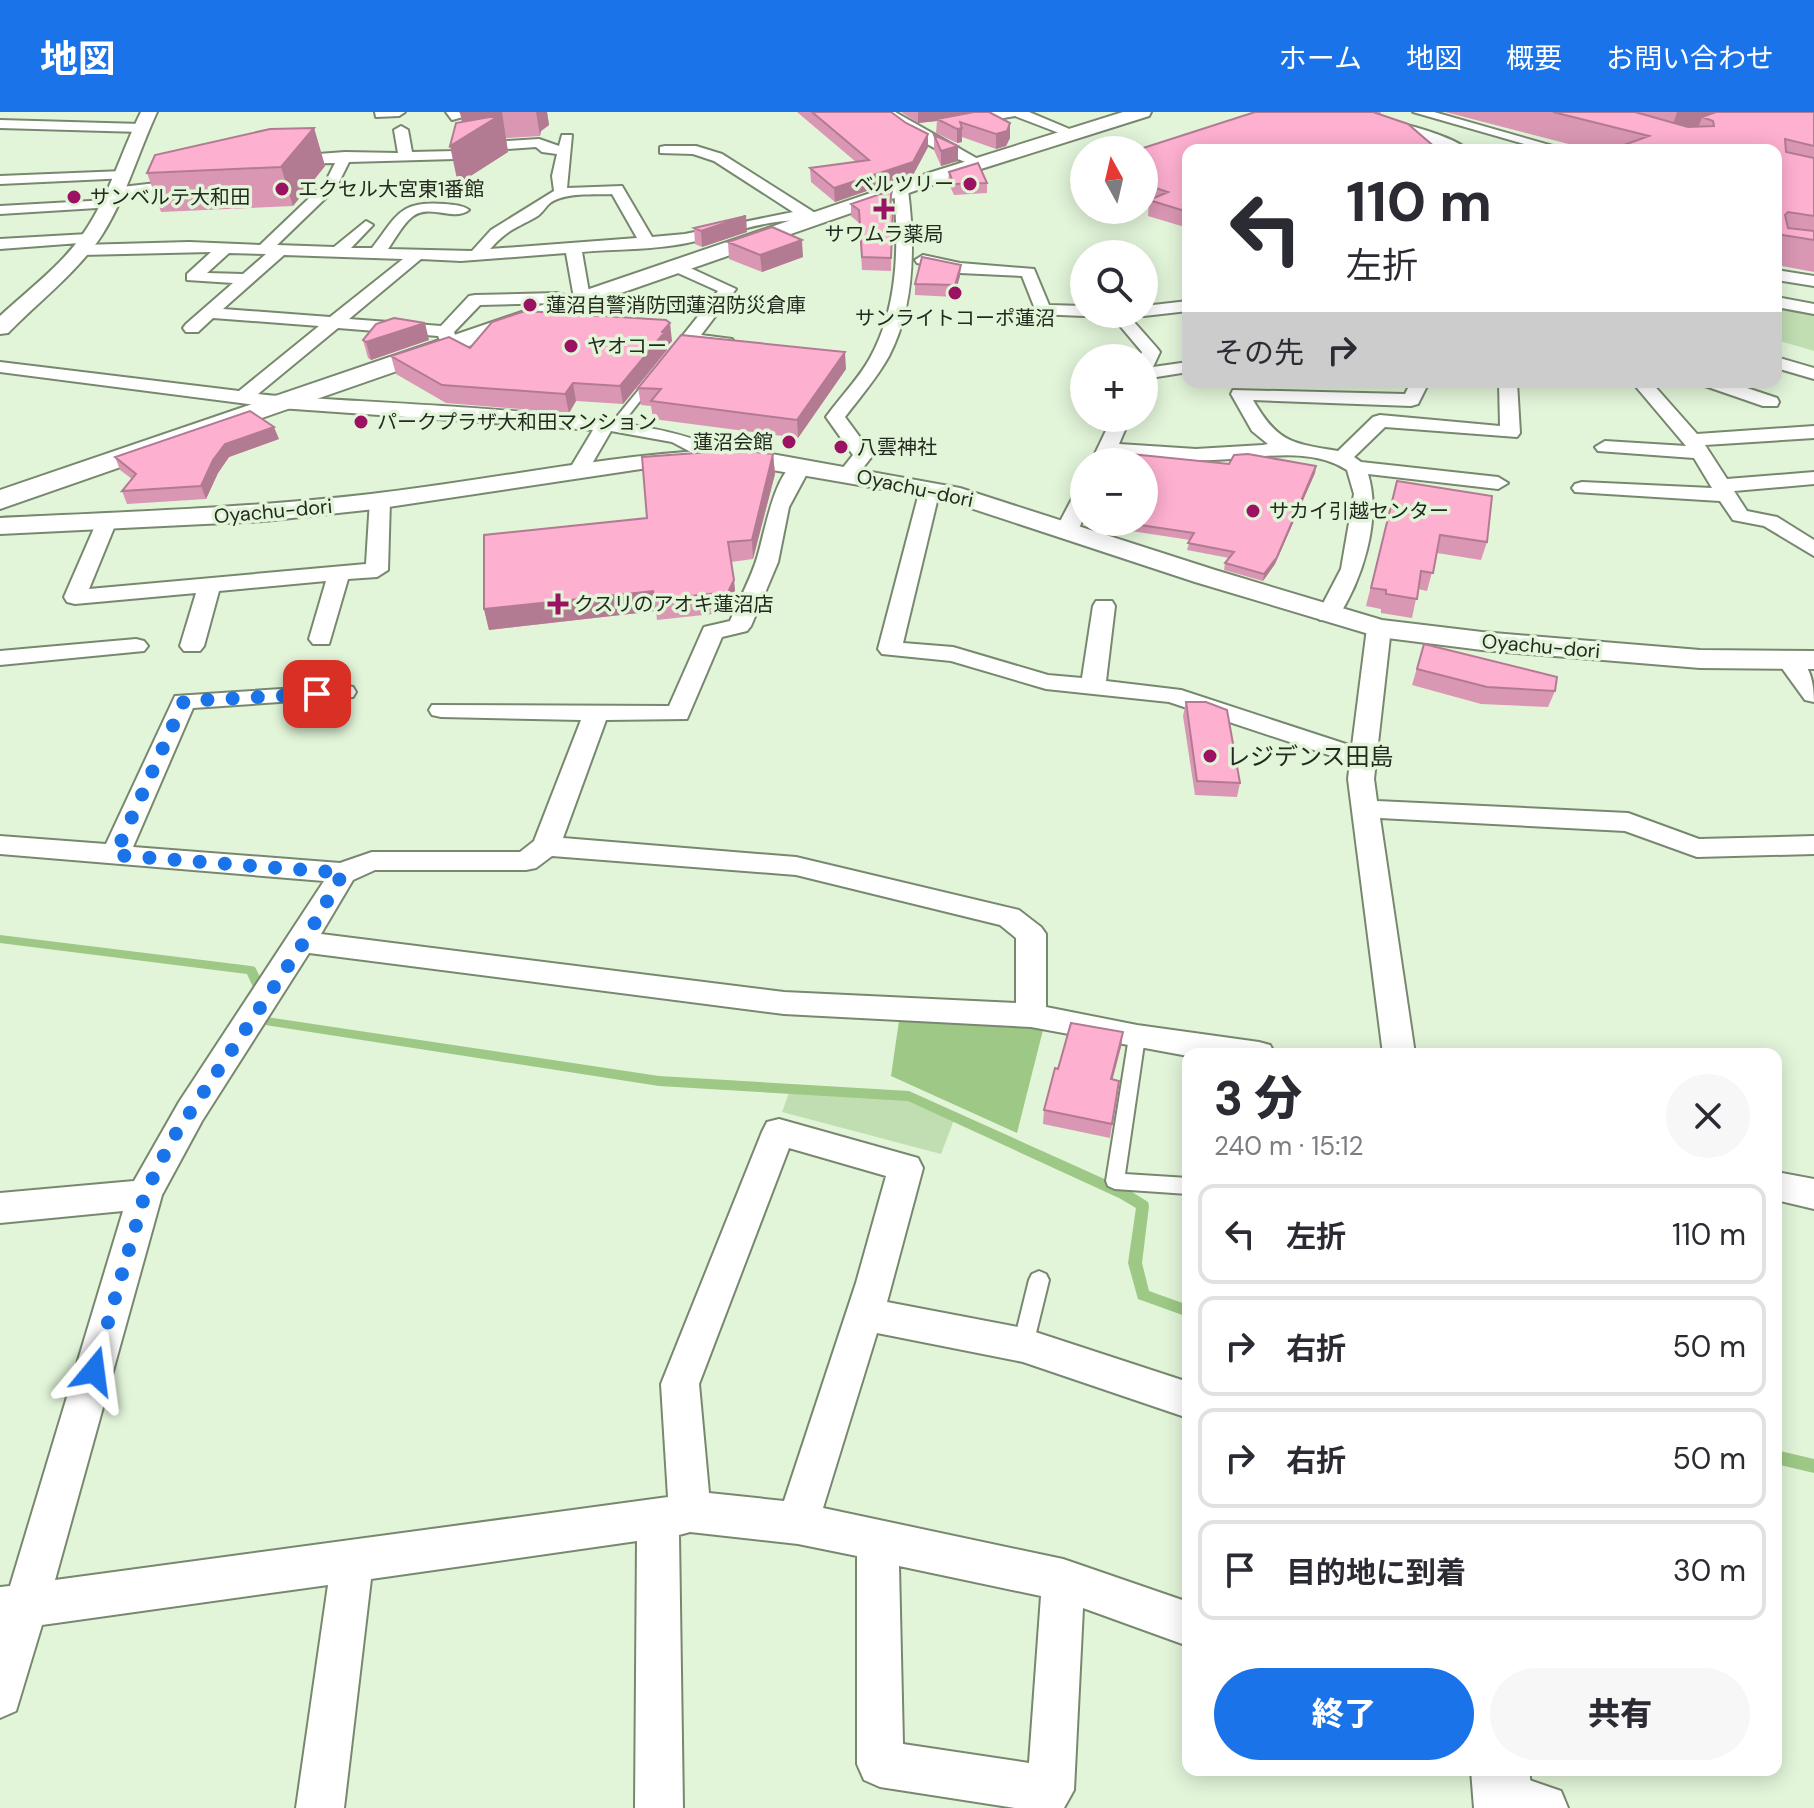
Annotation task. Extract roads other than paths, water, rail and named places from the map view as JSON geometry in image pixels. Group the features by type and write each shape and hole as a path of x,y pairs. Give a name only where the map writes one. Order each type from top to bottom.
{"main road":[{"path":"0,500 280,402 447,337 576,300 812,217 1142,112"}],"street":[{"path":"380,114 399,112"},
{"path":"886,112 913,131 978,163"},
{"path":"913,131 1016,112 1072,133"},
{"path":"1341,112 1450,144"},
{"path":"1419,112 1538,144"},
{"path":"0,124 145,120 115,190 85,244 0,328"},
{"path":"401,130 406,157"},
{"path":"269,162 345,156 455,155 507,145 539,143 547,149 567,144 557,173 561,193"},
{"path":"665,150 696,150 717,157 812,217"},
{"path":"192,328 248,279 331,185 345,156"},
{"path":"0,210 115,190 170,187 202,179"},
{"path":"0,180 115,190"},
{"path":"477,254 496,233 523,215 531,214 546,199 561,193 617,189 647,242"},
{"path":"848,474 863,455 835,417 893,323 900,292 904,211 901,190"},
{"path":"377,253 406,214 421,206 462,210"},
{"path":"0,244 477,254 684,239 812,217"},
{"path":"338,252 366,225"},
{"path":"573,247 576,300"},
{"path":"225,248 193,277 248,279"},
{"path":"242,398 418,254"},
{"path":"901,256 960,268 1028,272 1043,310 1070,311"},
{"path":"675,266 728,289 689,339 736,344"},
{"path":"1782,276 1814,281"},
{"path":"1782,303 1814,309"},
{"path":"1158,309 1182,307"},
{"path":"209,313 336,323 447,337"},
{"path":"1130,328 1144,344"},
{"path":"1782,364 1814,374"},
{"path":"0,367 280,402 643,430 707,448 715,457"},
{"path":"1158,372 1182,368"},
{"path":"1285,448 1259,427 1240,394 1411,400 1417,388"},
{"path":"1349,462 1380,421 1510,433 1508,388"},
{"path":"1646,388 1696,446 1740,516 1770,521 1814,550"},
{"path":"1729,388 1770,402"},
{"path":"579,470 609,426"},
{"path":"1605,447 1696,446 1814,432"},
{"path":"1158,454 1233,456 1285,448 1349,462 1498,483"},
{"name":"Oyachu-dori","path":"0,526 264,513 380,500 641,461 715,457 801,466 951,493 1328,615 1379,628 1599,652 1700,659 1801,660"},
{"path":"1328,615 1352,569 1364,494 1349,462"},
{"path":"441,710 678,714 712,632 739,626 767,562 779,507 801,466"},
{"path":"1582,488 1724,491 1814,478"},
{"path":"930,489 890,649 953,654 1046,682 1172,695 1363,758"},
{"path":"105,523 75,597 377,570 380,500"},
{"path":"1066,531 1070,523"},
{"path":"321,639 339,573"},
{"path":"192,646 209,585"},
{"path":"1093,686 1104,606"},
{"path":"1379,628 1361,779 1398,1048"},
{"path":"0,658 136,646"},
{"path":"1801,660 1814,695"},
{"path":"115,855 184,701 344,692"},
{"path":"0,845 343,873 372,861 526,861 546,846 596,714"},
{"path":"1366,809 1628,822 1697,848 1814,845"},
{"path":"546,846 796,866 1009,917 1031,934 1031,1015"},
{"path":"0,1695 13,1608 145,1194 171,1141 304,942 343,873"},
{"path":"304,942 784,1003 1031,1015 1137,1037 1216,1048"},
{"path":"659,1808 680,1384 779,1132 906,1168 798,1523"},
{"path":"1782,1187 1814,1194"},
{"path":"0,1208 145,1194"},
{"path":"863,1314 1023,1345 1182,1398"},
{"path":"13,1608 674,1515 798,1523 1063,1580 1182,1622"},
{"path":"878,1540 880,1764 1051,1790 1063,1580"},
{"path":"320,1808 352,1561"}],"lane":[{"path":"676,337 685,339 676,350"},
{"path":"609,426 658,372"},
{"path":"1137,1037 1115,1181 1182,1186"},
{"path":"1023,1345 1039,1280"}],"waterway":[{"path":"0,939 251,970 259,987 255,993"},
{"path":"253,1019 659,1081 909,1096 1124,1194 1143,1206 1135,1263 1143,1295 1182,1309"},
{"path":"1782,1458 1814,1466"}],"place":[{"name":"ベルツリー","path":"970,184"},
{"name":"エクセル大宮東1番館","path":"282,189"},
{"name":"サンベルテ大和田","path":"74,197"},
{"name":"サワムラ薬局","path":"884,209"},
{"name":"サンライトコーポ蓮沼","path":"955,293"},
{"name":"蓮沼自警消防団蓮沼防災倉庫","path":"530,305"},
{"name":"ヤオコー","path":"571,346"},
{"name":"パークプラザ大和田マンション","path":"361,422"},
{"name":"蓮沼会館","path":"789,442"},
{"name":"八雲神社","path":"841,447"},
{"name":"サカイ引越センター","path":"1253,511"},
{"name":"クスリのアオキ蓮沼店","path":"558,604"},
{"name":"レジデンス田島","path":"1210,756"}]}
